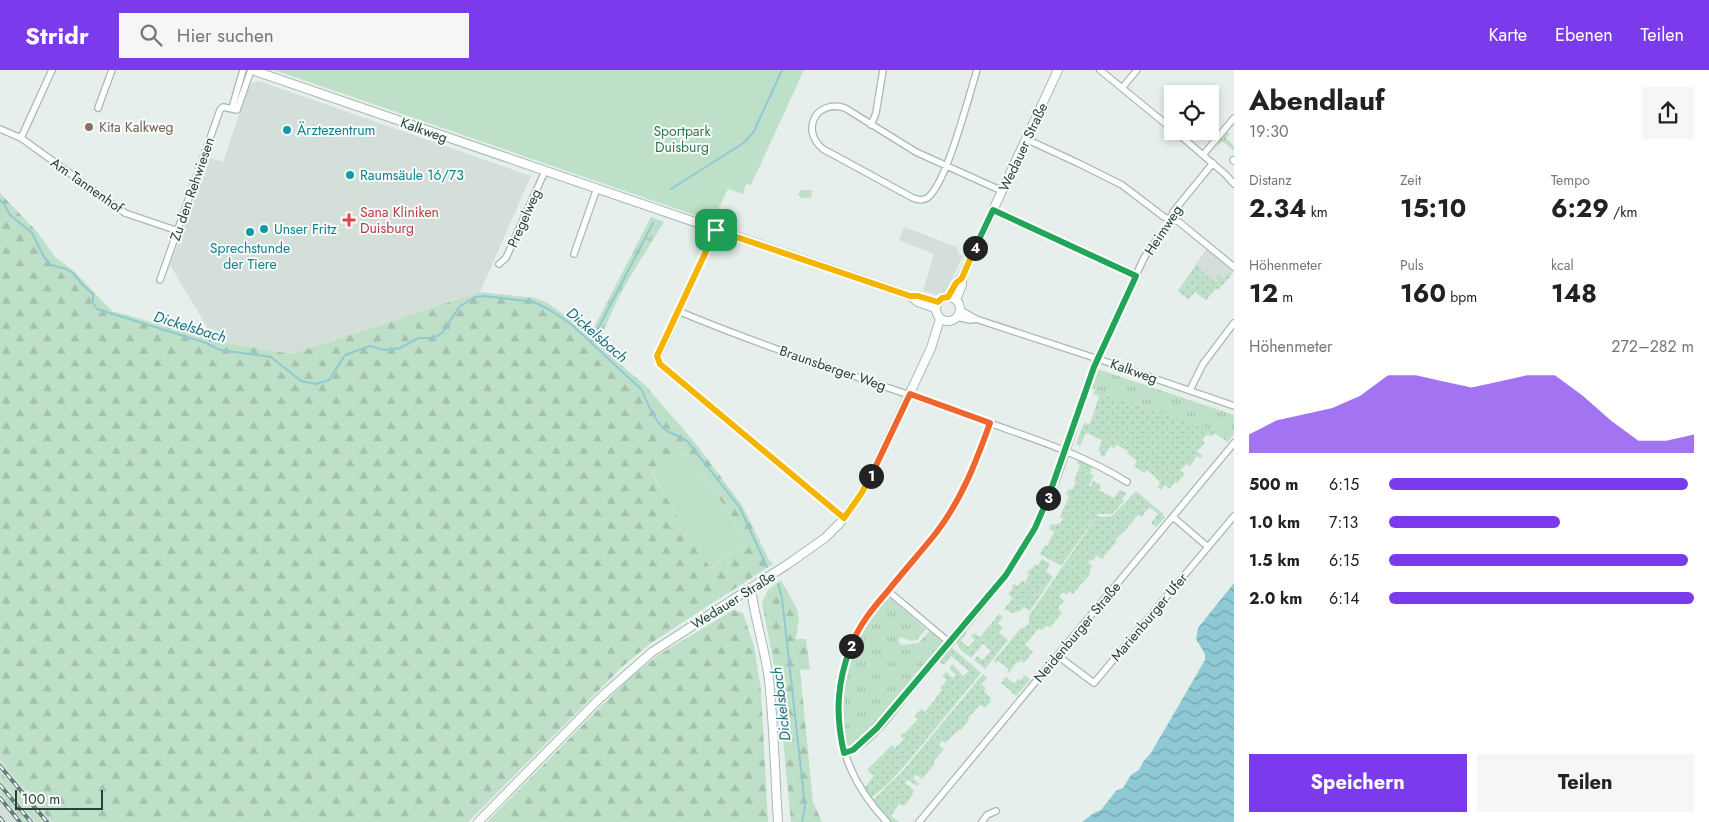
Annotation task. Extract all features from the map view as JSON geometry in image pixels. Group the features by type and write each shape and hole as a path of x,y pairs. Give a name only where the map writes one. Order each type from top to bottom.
{"street":[{"path":"20,138 52,70"},
{"path":"98,108 112,70"},
{"path":"234,109 243,70"},
{"path":"234,109 252,70"},
{"name":"Kalkweg","path":"252,70 910,296 918,302 936,305"},
{"path":"871,124 876,113 883,70"},
{"path":"977,70 946,167 933,192 927,198 920,200 823,149 817,144 812,130 812,121 825,108 834,106 845,108 916,152 946,167 1002,192"},
{"name":"Wedauer Straße","path":"956,300 962,285 962,278 1058,70"},
{"path":"1100,70 1164,122"},
{"path":"1122,88 1137,70"},
{"name":"Zu den Rehwiesen","path":"160,280 220,110 223,107 234,109"},
{"path":"1203,155 1234,118"},
{"name":"Am Tannenhof","path":"0,129 20,138 125,212 178,231"},
{"path":"1026,139 1104,175 1132,192 1164,217 1179,222 1234,267"},
{"path":"1186,140 1234,184"},
{"name":"Heimweg","path":"844,753 853,750 870,735 950,643 1020,555 1035,528 1049,496 1098,359 1136,276 1154,244 1168,227 1172,212 1213,164"},
{"name":"Pregelweg","path":"500,264 506,258 545,171"},
{"path":"574,254 597,188"},
{"path":"993,210 1136,276"},
{"path":"716,230 657,356 660,364 844,518"},
{"name":"Wedauer Straße","path":"948,297 956,283 962,278"},
{"path":"948,297 956,300 959,313 953,321 943,320 936,314 936,305 942,298 948,297"},
{"name":"Braunsberger Weg","path":"678,311 745,338 1066,450 1127,482"},
{"name":"Kalkweg","path":"959,313 970,320 976,319 1234,406"},
{"name":"Wedauer Straße","path":"478,822 623,677 659,648 751,589 825,538 844,518 861,494 873,472 943,320"},
{"path":"1190,390 1203,364 1234,323"},
{"path":"887,822 860,787 844,753 838,712 842,668 853,640 862,624 936,533 956,503 976,462 990,423"},
{"name":"Neidenburger Straße","path":"919,822 1234,443"},
{"name":"Marienburger Ufer","path":"1058,656 1094,683 1234,516"},
{"path":"1173,517 1208,547"},
{"path":"751,589 763,645 768,680 778,822"},
{"path":"888,591 950,643"},
{"path":"982,822 988,815 996,811"}],"shaded area":[{"name":"Sana Kliniken Duisburg","path":"259,81 531,176 480,292 292,354 219,342 213,337 170,265 210,158 223,162 249,85"},
{"path":"904,227 957,247 959,254 963,256 945,293 940,296 923,291 934,254 899,240"},
{"path":"1207,248 1234,272 1206,300 1195,292 1188,299 1178,291"},
{"path":"0,760 52,822 0,822"}],"green space":[{"name":"Sportpark Duisburg","path":"274,70 804,70 751,185 746,184 743,194 728,189 712,221"},
{"path":"1227,132 1230,134 1226,138 1234,146 1234,151 1222,141 1220,144 1218,143"},
{"path":"801,190 812,190 811,198 802,198 798,195"},
{"path":"0,193 38,233 55,257 74,271 112,311 203,337 213,337 220,342 292,354 480,292 535,298 546,302 583,328 621,365 645,385 696,444 742,505 768,558 773,564 651,643 623,666 468,822 52,822 0,760","holes":["685,453 701,478 706,479 731,516 744,545 711,568 651,473"]},
{"path":"651,217 664,222 620,295 600,343 590,335"},
{"path":"1196,265 1216,282 1219,279 1216,276 1218,274 1224,279 1230,272 1232,274 1206,300 1195,292 1188,299 1178,291"},
{"path":"1097,369 1234,415 1234,434 1228,442 1207,428 1090,388"},
{"path":"1095,390 1208,428 1215,433 1213,436 1207,435 1202,440 1205,443 1197,451 1203,456 1200,458 1197,456 1190,466 1187,464 1180,470 1185,474 1170,489 1165,485 1161,490 1158,487 1160,482 1147,470 1144,473 1134,466 1137,461 1127,453 1128,451 1117,445 1114,448 1110,446 1104,457 1098,451 1102,440 1086,433 1080,446 1076,444 1084,423 1090,424 1099,396 1093,394"},
{"path":"685,453 701,478 706,479 731,516 744,545 710,568 651,472"},
{"path":"1078,459 1093,466 1090,473 1094,475 1089,486 1091,486 1093,481 1101,485 1099,490 1114,498 1120,490 1127,493 1122,499 1124,501 1112,514 1098,514 1061,566 1040,554 1045,545 1047,546 1054,532 1049,529 1051,524 1060,524 1063,519 1060,517 1069,496 1066,494 1069,489 1072,490 1076,482 1074,481 1080,465 1077,463"},
{"path":"1136,491 1165,517 1156,527 1151,523 1158,514 1149,507 1142,517 1138,515 1116,539 1117,541 1102,559 1097,556 1092,561 1090,560 1088,562 1092,566 1090,574 1073,594 1070,591 1067,595 1063,592 1059,597 1064,601 1058,608 1062,613 1050,627 1046,626 1042,630 1039,628 1025,645 1033,652 1024,663 1021,660 1017,662 1009,673 1007,672 1009,669 998,661 996,663 994,661 1021,628 1024,628 1029,623 1029,616 1097,516 1112,516"},
{"path":"1042,559 1050,564 1046,571 1053,577 1030,611 1024,607 1020,611 1012,613 1004,609 1013,598 1008,594 1013,589 1012,586 1014,584 1017,586 1022,581 1025,582 1030,569 1035,564 1038,565"},
{"path":"781,580 797,609 799,618 796,639 806,639 810,669 800,670 813,802 822,822 791,822 778,687 762,602 768,590"},
{"path":"890,598 926,629 917,640 911,641 901,637 898,640 901,645 918,643 931,630 943,640 943,645 863,737 848,746 846,744 844,727 843,695 848,665 860,636 875,611"},
{"path":"733,610 743,613 754,646 761,691 768,822 487,822 631,676 660,654"},
{"path":"999,614 1003,617 998,623 1003,628 999,633 1008,640 985,669 974,660 977,656 982,660 991,651 983,644 971,658 958,646 958,639 964,630 967,633 961,641 968,647 975,640 971,636 974,633 980,637"},
{"path":"950,646 981,673 902,769 871,798 864,788 874,776 867,770 892,745 895,748 904,739 900,736 902,733 904,734 918,719 914,716 921,709 925,712 942,690 940,688 947,680 942,676 946,672 953,678 956,675 949,668 952,664 963,676 969,671 951,656 944,665 938,660"},
{"path":"983,674 987,678 981,684 986,688 984,691 991,698 991,701 985,708 980,705 968,718 969,720 961,730 945,743 942,741 939,745 944,749 933,763 935,764 922,779 916,775 913,778 919,784 917,786 908,780 905,783 914,790 913,795 904,806 899,804 891,816 899,822 891,822 873,800 901,773"},
{"path":"1025,675 1030,680 1016,696 1001,683 1006,677 1014,684"},
{"path":"0,771 42,822 36,822 0,778"},
{"path":"0,789 28,822 24,822 0,793"}],"water":[{"path":"1234,583 1234,822 1082,822 1101,810 1116,791 1123,788 1131,775 1139,770 1151,753 1205,660 1205,654 1196,639 1198,628"}],"waterway":[{"path":"671,189 745,142 754,131 782,70"},
{"name":"Dickelsbach","path":"0,200 10,215 32,233 44,257 51,265 73,273 93,294 93,303 97,309 206,343 220,350 271,357 301,381 316,384 329,380 345,355 370,346 384,350 400,348 419,338 434,338 443,332 459,307 475,297 484,296 534,302 572,325 642,390 652,413 663,428 688,442 740,508 767,567"},
{"path":"591,342 653,223"},
{"name":"Dickelsbach","path":"778,584 782,598 805,806 802,822"}],"railway":[{"path":"0,766 47,822"},
{"path":"0,785 31,822"},
{"path":"0,798 20,822"},
{"path":"0,818 3,822"}],"place":[{"name":"Kita Kalkweg","path":"89,127"},
{"name":"Ärztezentrum","path":"287,130"},
{"name":"Raumsäule 16/73","path":"350,175"},
{"name":"Sana Kliniken Duisburg","path":"349,220"},
{"name":"Unser Fritz","path":"264,229"},
{"name":"Sprechstunde der Tiere","path":"250,232"}],"route":[{"path":"993,210 1136,276 1094,367 1049,496 1035,528 1020,555 950,643 877,728 864,742 853,750 844,753 839,726 838,696 842,668 853,640 874,608 947,518 968,481 990,423 910,394 873,472 861,494 844,518 660,364 657,359 716,230 910,296 918,296 938,302 942,298 948,297 956,283 962,278 993,210"}]}
